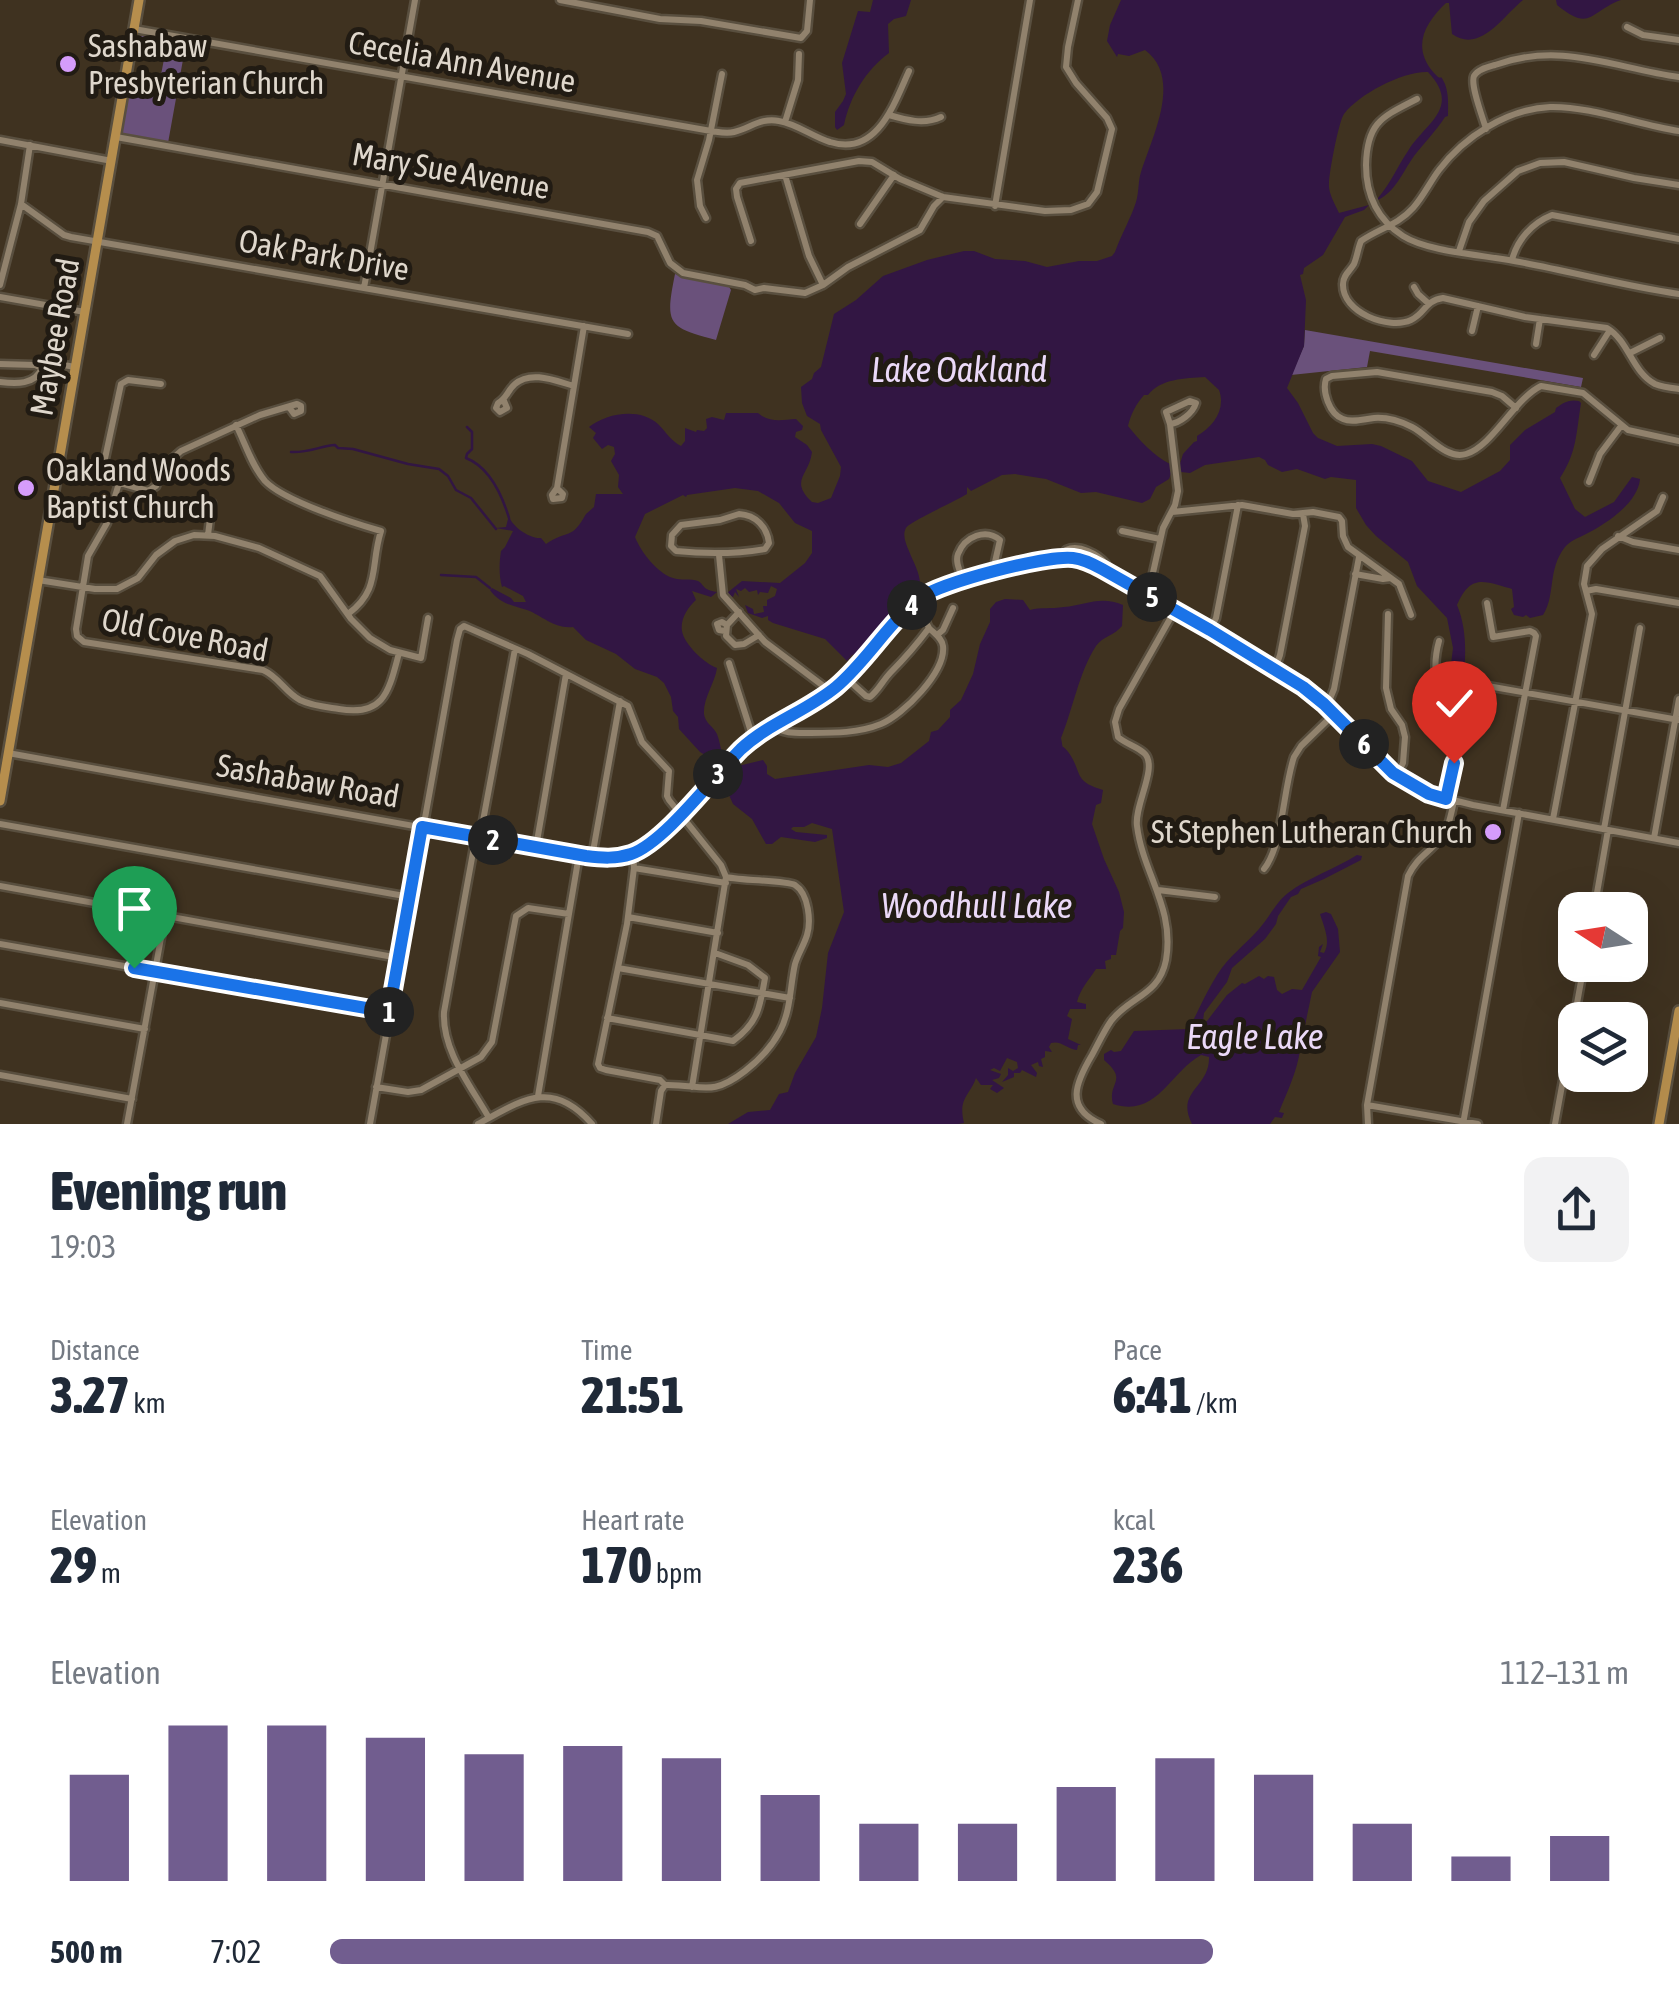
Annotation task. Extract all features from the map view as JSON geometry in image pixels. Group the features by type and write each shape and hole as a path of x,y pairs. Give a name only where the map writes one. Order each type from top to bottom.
{"main road":[{"name":"Maybee Road","path":"0,801 4,752 140,0"},
{"path":"1659,1124 1679,1011"}],"street":[{"path":"364,288 416,0"},
{"path":"560,0 797,38 806,34 810,0"},
{"path":"995,206 1030,0"},
{"path":"751,242 737,196 738,186 747,180 864,160 943,197 959,200 1045,211 1081,207 1093,199 1112,129 1066,66 1078,0"},
{"path":"1627,27 1643,35 1679,40"},
{"name":"Cecelia Ann Avenue","path":"134,29 711,131 737,132 763,120 785,122"},
{"path":"800,54 798,80 785,122 844,145 881,128 909,72"},
{"path":"1486,128 1474,76 1530,55 1570,55 1679,77"},
{"path":"706,218 696,190 698,172 722,74"},
{"path":"1417,99 1383,117 1369,138 1369,193 1390,226 1411,240 1679,294"},
{"path":"1679,131 1569,108 1516,114 1486,128 1450,158 1413,208 1361,241 1344,280 1344,293 1358,311 1383,322 1410,320 1428,303 1442,298 1540,320 1610,330 1648,379 1658,386 1679,389"},
{"path":"889,115 931,122 941,117"},
{"name":"Mary Sue Avenue","path":"116,137 648,232 657,236 670,263 684,274 756,290 806,293 823,285"},
{"path":"0,140 112,160"},
{"path":"0,285 21,204 30,146"},
{"path":"1459,251 1469,222 1484,201 1518,172 1540,163 1564,162 1679,185"},
{"path":"785,174 823,285 848,267 920,230 943,197"},
{"path":"860,224 894,175"},
{"name":"Oak Park Drive","path":"21,204 64,235 628,334"},
{"path":"1512,260 1528,231 1552,215 1679,239"},
{"path":"1414,287 1428,303"},
{"path":"0,297 85,312"},
{"path":"1472,330 1478,306"},
{"path":"1536,344 1540,320"},
{"path":"556,488 584,326"},
{"path":"1594,355 1610,330"},
{"path":"1630,353 1660,338"},
{"path":"0,382 33,380 46,362 75,367"},
{"path":"0,364 35,365 46,373 73,379"},
{"path":"1516,408 1492,392 1394,375 1365,372 1326,379 1323,386 1339,418 1394,420 1458,455 1477,448 1538,388 1561,388 1586,395 1621,426 1639,434 1679,441"},
{"path":"504,401 514,384 526,379 544,378 574,386"},
{"path":"101,478 121,384 128,380 162,384"},
{"path":"1148,594 1160,539 1178,491 1170,424 1165,414 1168,409 1190,401 1196,403 1190,413 1170,424"},
{"path":"58,469 148,491 156,486 172,457 260,414 289,407"},
{"path":"236,425 258,472 270,485 303,503 382,531 372,586 364,601 348,614"},
{"path":"1589,482 1600,454 1621,426"},
{"name":"Old Cove Road","path":"119,483 107,523 88,556 76,629 84,642 263,670 299,700 354,712 376,706 384,696 399,654"},
{"path":"1553,819 1592,614 1583,578 1587,566 1618,536 1657,511 1663,497"},
{"path":"208,535 212,503"},
{"path":"1172,512 1238,505 1339,517 1348,547 1392,578 1403,590 1412,615"},
{"path":"1210,630 1216,618 1238,505"},
{"path":"740,514 749,515 766,530 765,549 718,555 676,551 671,546 672,536 681,525 740,514"},
{"path":"1275,669 1291,601 1304,514"},
{"path":"1122,531 1160,539"},
{"path":"963,579 957,562 959,552 983,533 1000,540 994,562 996,572"},
{"path":"38,580 108,590 125,586 175,541 208,535 259,548 316,574 370,638 399,654 421,658 428,618"},
{"path":"1618,536 1679,550"},
{"path":"718,555 723,596 759,635 830,691"},
{"path":"1326,706 1334,689 1359,556"},
{"path":"634,868 789,884 800,891 807,909 808,934 796,963 785,1019 774,1040 744,1072 715,1087 706,1090 666,1085 660,1080 600,1068 599,1055 628,917 633,854 655,840 753,738 846,678 926,594 963,579 1064,558 1082,560 1106,571 1303,687 1397,775 1429,794 1679,843"},
{"path":"1355,574 1392,578"},
{"path":"1586,591 1596,589 1679,603"},
{"path":"773,726 780,731 831,734 868,729 899,715 940,663 944,647 925,618 926,594"},
{"path":"1487,603 1493,637 1530,631 1536,636 1503,810"},
{"path":"937,636 953,608"},
{"path":"1101,1124 1085,1121 1079,1108 1076,1094 1086,1065 1110,1022 1153,988 1163,971 1168,934 1137,826 1150,762 1144,753 1118,738 1115,722 1126,694 1175,610"},
{"path":"738,612 726,628 726,636 734,645 759,635"},
{"path":"1388,614 1386,688 1405,737 1397,775"},
{"path":"370,1124 422,827 460,629 464,626 628,706 642,742 669,771 667,796 721,865 726,880 692,1087"},
{"path":"846,678 866,696 873,695 930,628"},
{"path":"1597,892 1640,628"},
{"path":"1439,641 1438,687 1444,701 1462,716"},
{"path":"488,1118 446,1040 444,1012 515,649"},
{"path":"729,664 753,738"},
{"path":"536,847 566,674"},
{"path":"1366,1123 1408,876 1419,857 1442,838 1449,824 1462,716 1470,698 1482,685 1677,720"},
{"path":"1654,838 1679,699"},
{"path":"592,857 620,701"},
{"path":"1264,869 1275,847 1294,757 1334,714"},
{"name":"Sashabaw Road","path":"4,752 579,855 612,858 633,854"},
{"path":"1463,1123 1519,813"},
{"path":"0,824 410,897"},
{"path":"538,1096 579,855"},
{"path":"0,886 399,958"},
{"path":"1158,890 1215,897"},
{"path":"376,1087 416,1092 481,1057 492,1042 516,916 528,908 568,914"},
{"path":"128,1124 165,916"},
{"path":"628,917 718,933"},
{"path":"0,944 389,1012"},
{"path":"607,1018 733,1041 759,1014 765,978 714,953"},
{"path":"618,968 790,998"},
{"path":"1555,1124 1581,982"},
{"path":"0,1003 144,1029"},
{"path":"0,1075 132,1098"},
{"path":"1666,1082 1679,1084"},
{"path":"656,1124 661,1091 666,1085"},
{"path":"478,1124 538,1096 569,1105 592,1124"},
{"path":"1367,1105 1478,1124"}],"shaded area":[{"path":"138,35 186,43 168,143 121,134 130,80 159,85 165,54 135,49"},
{"path":"675,274 728,285 731,290 716,340 688,331 673,321 670,304"},
{"path":"1305,330 1583,378 1581,387 1370,351 1367,367 1291,375 1304,346"}],"water":[{"path":"873,0 911,0 906,16 888,24 889,53 860,84 844,125 837,130 835,112 846,94 842,63 858,11 870,12"},
{"name":"Lake Oakland","path":"1121,0 1523,0 1490,31 1472,39 1452,34 1449,3 1432,19 1424,36 1423,54 1445,84 1448,116 1394,187 1378,200 1408,151 1437,115 1442,96 1438,85 1428,72 1406,75 1371,92 1344,114 1332,158 1330,191 1339,213 1369,205 1345,217 1323,255 1300,275 1306,300 1304,346 1287,388 1318,438 1337,446 1381,446 1412,461 1428,481 1461,492 1500,471 1510,460 1510,445 1525,430 1564,403 1579,401 1575,442 1560,478 1575,509 1585,517 1614,502 1632,477 1640,479 1638,488 1620,512 1565,547 1556,565 1543,615 1514,615 1512,589 1478,582 1467,589 1457,605 1465,657 1462,689 1454,696 1448,688 1453,648 1447,618 1417,586 1408,562 1366,525 1356,508 1356,480 1325,479 1297,469 1282,472 1259,457 1205,465 1190,473 1172,471 1169,479 1142,503 1096,492 1081,493 1046,479 1015,474 1002,475 971,491 967,487 967,494 906,528 905,540 920,588 860,653 847,661 825,639 773,623 768,616 762,618 748,613 745,605 754,614 764,612 763,606 767,606 767,600 775,596 777,589 771,586 768,593 758,595 757,590 736,589 739,597 735,592 733,597 727,593 742,581 780,583 812,553 812,531 795,523 779,503 758,491 735,488 683,495 645,514 635,537 650,561 667,575 698,581 717,592 711,597 692,591 696,600 685,614 682,627 691,647 717,668 704,714 717,734 724,757 734,767 763,760 767,774 775,779 869,765 888,767 901,763 929,741 931,732 938,730 961,700 990,622 990,609 996,602 1023,600 1030,610 1100,601 1123,605 1122,626 1099,643 1090,656 1061,738 1083,780 1103,790 1092,824 1124,912 1116,955 1105,961 1106,969 1096,969 1082,989 1077,1002 1086,1004 1086,1009 1070,1009 1067,1016 1072,1019 1068,1039 1081,1045 1077,1050 1051,1043 1052,1052 1045,1051 1041,1059 1043,1067 1038,1062 1031,1065 1036,1077 1022,1070 1002,1082 1008,1068 1018,1068 1017,1062 1007,1058 1000,1071 990,1070 1001,1074 992,1080 1004,1088 997,1093 990,1089 993,1085 981,1085 976,1078 963,1103 964,1123 728,1124 748,1112 770,1110 779,1094 788,1092 816,1037 828,953 844,912 832,829 812,823 793,827 796,832 827,838 815,842 781,837 766,844 752,819 733,804 725,771 679,729 664,683 586,640 573,627 554,624 494,595 492,588 514,602 526,602 523,596 502,587 501,551 513,531 496,528 506,527 509,515 521,531 541,538 546,544 577,528 594,507 596,494 623,494 611,461 614,447 602,449 589,427 604,418 623,414 651,419 681,446 685,428 704,431 706,419 724,420 726,413 796,419 803,426 795,437 812,452 801,483 805,495 818,503 831,498 841,467 820,424 807,416 801,387 821,367 834,314 883,276 964,251 1047,267 1097,261 1115,252 1136,202 1163,92 1156,62 1145,50 1117,57 1107,41","holes":["1205,377 1219,390 1221,404 1217,416 1183,454 1179,467 1170,467 1128,426 1144,395 1166,383"]},
{"path":"1556,0 1621,0 1584,19 1568,13"},
{"name":"Eagle Lake","path":"1357,855 1362,856 1361,860 1291,897 1265,939 1232,968 1227,982 1204,1013 1203,1021 1207,1021 1227,995 1259,976 1274,977 1282,994 1302,990 1321,957 1318,956 1319,947 1323,944 1320,952 1324,953 1327,944 1320,914 1331,914 1338,929 1340,952 1312,992 1303,1035 1311,1040 1300,1050 1279,1112 1284,1113 1282,1118 1275,1117 1270,1124 1192,1124 1188,1113 1190,1096 1208,1067 1209,1057 1201,1055 1152,1099 1128,1107 1113,1104 1116,1077 1104,1054 1121,1051 1134,1031 1189,1029 1222,968 1284,897"}],"waterway":[{"path":"467,427 472,432 472,449 466,458 488,475 509,518"},
{"path":"291,452 335,445 439,469 456,490 471,498 496,529"},
{"path":"441,575 476,577 490,588"}],"place":[{"name":"Sashabaw Presbyterian Church","path":"68,64"},
{"name":"Oakland Woods Baptist Church","path":"26,488"},
{"name":"St Stephen Lutheran Church","path":"1493,832"}],"route":[{"path":"134,968 389,1012 422,827 586,856 612,858 634,854 655,840 753,738 836,687 924,596 956,581 1051,559 1077,558 1102,569 1275,669 1324,704 1393,773 1428,794 1446,799 1454,763"}],"water label":[{"name":"Woodhull Lake","path":"977,906"}]}
